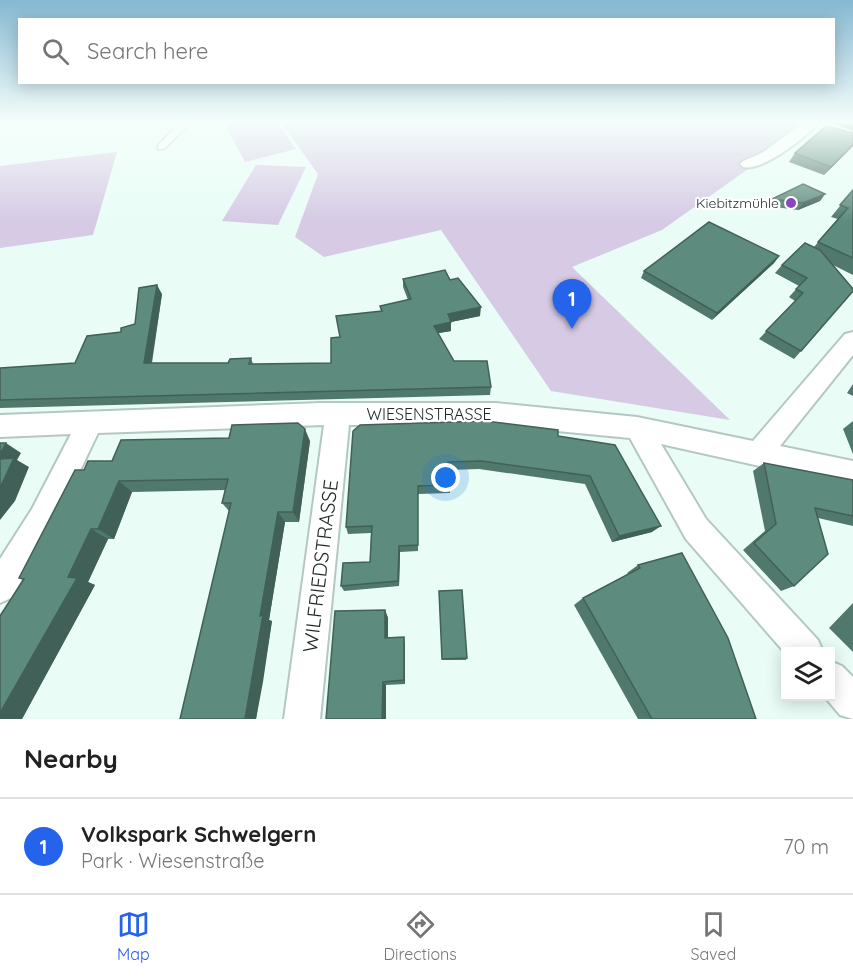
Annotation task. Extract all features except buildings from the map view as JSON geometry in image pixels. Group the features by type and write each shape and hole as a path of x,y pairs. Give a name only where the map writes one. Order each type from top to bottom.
{"street":[{"path":"748,164 769,155"},
{"path":"758,454 853,340"},
{"name":"WIESENSTRASSE","path":"0,426 338,414 496,414 637,428 853,474"},
{"name":"WILFRIEDSTRASSE","path":"302,719 338,414"},
{"path":"0,587 42,519 91,421"},
{"path":"637,428 696,529 802,647"},
{"path":"835,682 853,702"}],"shaded area":[{"path":"96,155 116,155 93,235 0,248 0,166"},
{"path":"241,155 274,155 245,162"},
{"path":"304,155 769,155 662,230 572,267 730,420 551,391 441,230 324,257 295,237 318,174"},
{"path":"256,165 306,167 278,225 222,221"}],"place":[{"name":"Kiebitzmühle","path":"791,203"},
{"name":"Volkspark Schwelgern","path":"572,329"}]}
